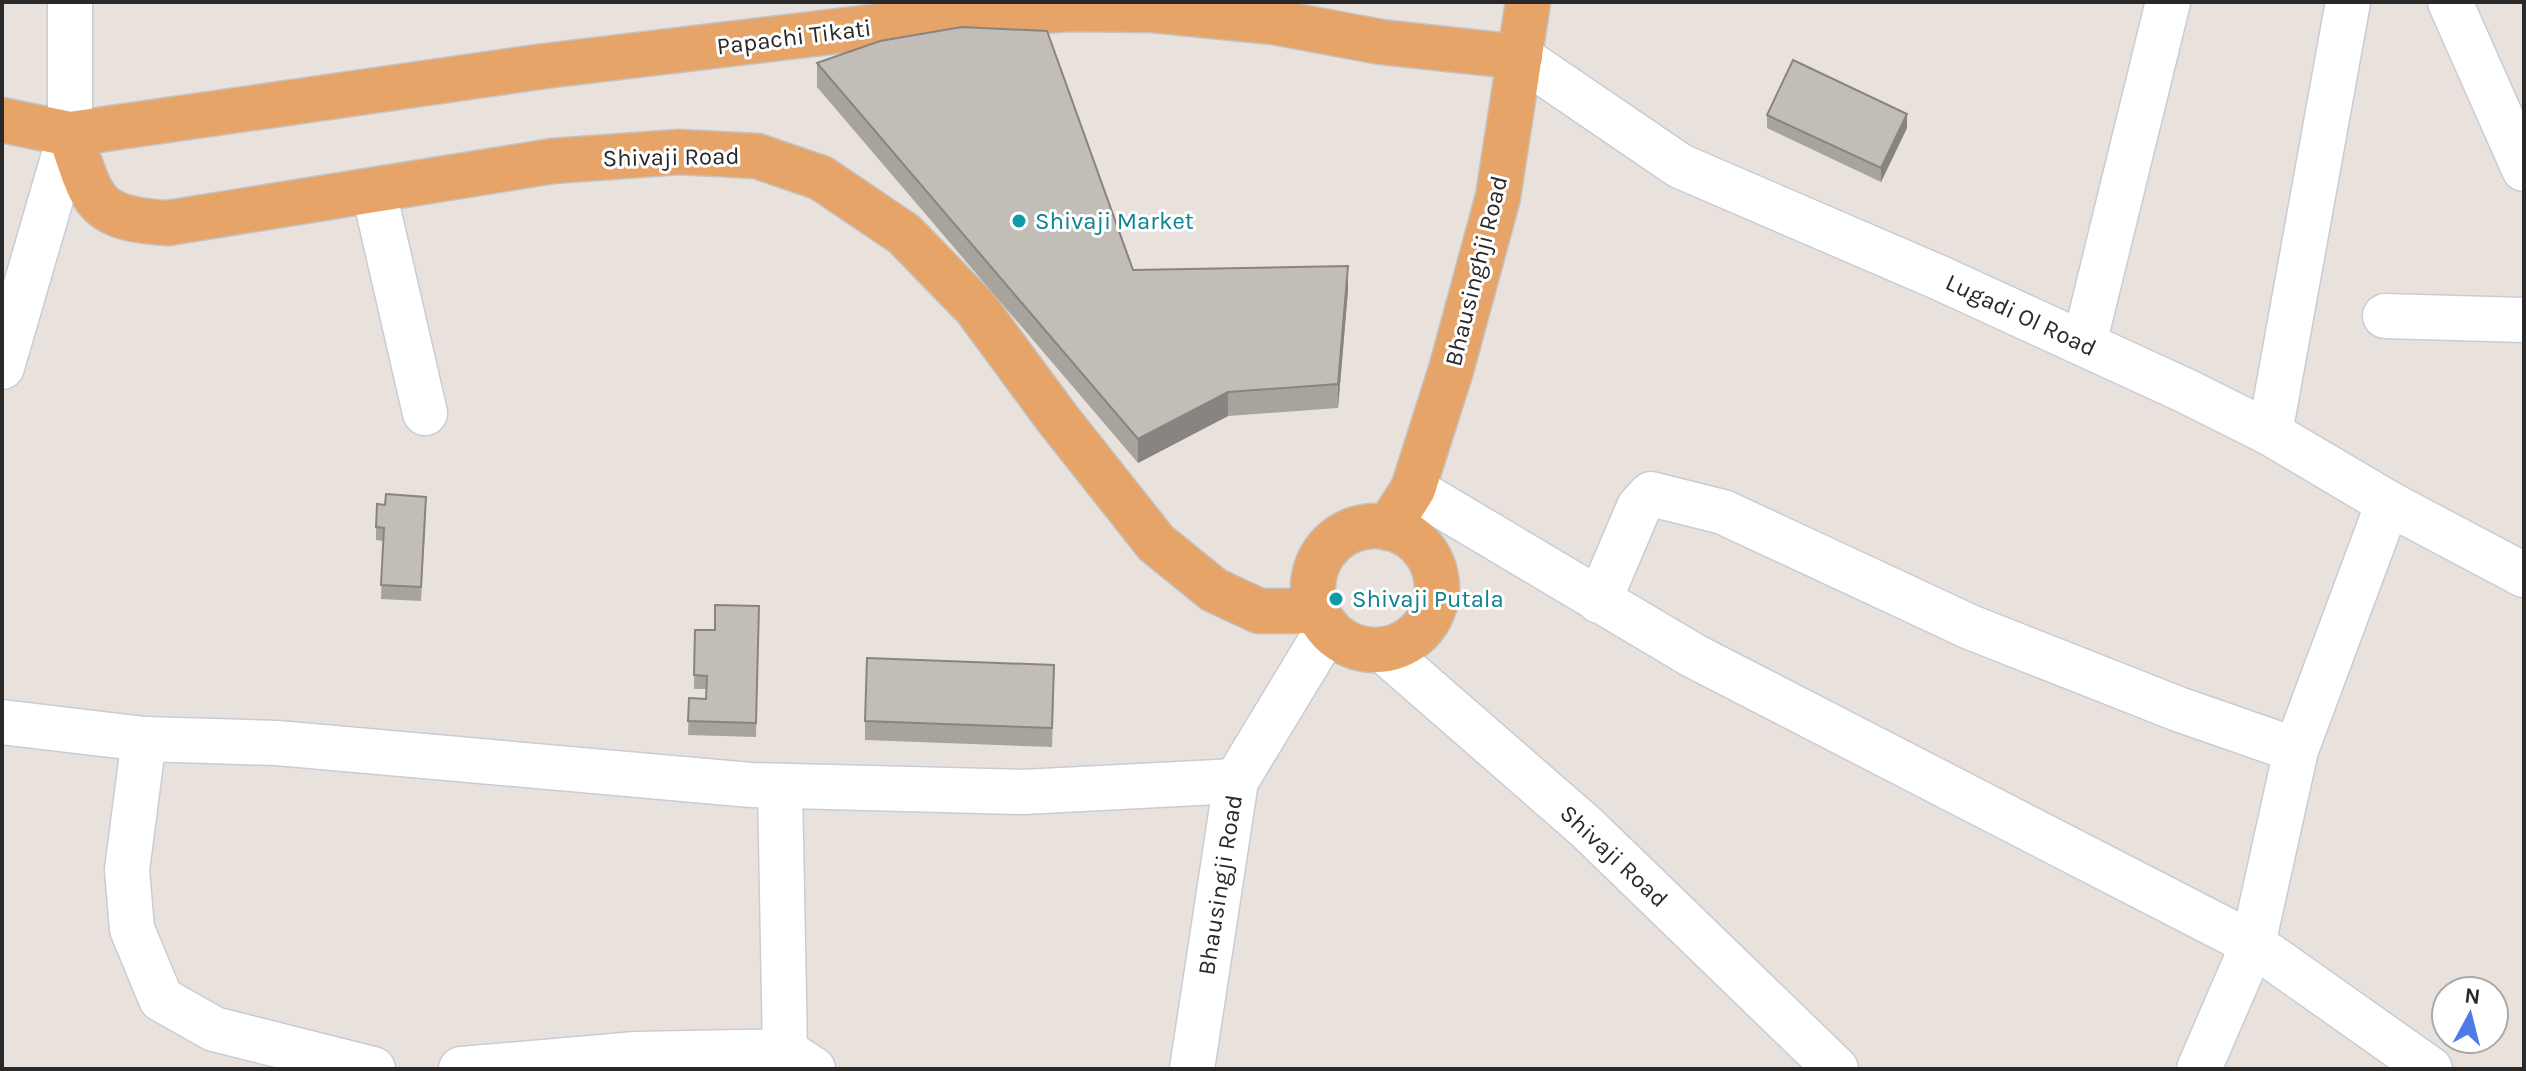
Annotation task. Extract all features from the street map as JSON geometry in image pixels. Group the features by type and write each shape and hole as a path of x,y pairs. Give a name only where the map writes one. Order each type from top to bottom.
{"highway":[{"name":"Bhausinghji Road","path":"1388,528 1413,489 1451,370 1498,197 1528,2"},
{"name":"Papachi Tikati","path":"70,134 545,66 938,19 1069,9 1154,6 1274,22 1381,42 1520,57"},
{"path":"2,120 70,134"},
{"name":"Shivaji Road","path":"70,134 93,198 108,213 137,222 168,223 553,161 679,152 757,156 821,178 904,234 976,308 1057,418 1156,543 1214,590 1259,611 1322,620"},
{"path":"1357,528 1388,528 1416,540 1430,556 1437,575 1438,596 1432,615 1420,633 1403,645 1383,650 1362,650 1343,643 1322,620 1312,591 1315,571 1323,552 1338,538 1357,528"}],"street":[{"path":"2,366 70,134 70,2"},
{"path":"2084,344 2168,2"},
{"path":"2270,433 2348,2"},
{"path":"2450,2 2524,169"},
{"name":"Lugadi Ol Road","path":"1520,57 1680,166 2084,344 2270,433 2388,503 2524,575"},
{"path":"374,192 425,413"},
{"path":"2385,316 2524,320"},
{"path":"1413,489 1694,656 2253,944 2430,1069"},
{"path":"1599,601 1639,507 1651,494 1670,497 1723,512 1985,633 2178,709 2296,750"},
{"path":"2199,1069 2253,944 2296,750 2388,503"},
{"name":"Bhausingji Road","path":"1192,1069 1236,781 1322,620"},
{"name":"Shivaji Road","path":"1383,650 1586,827 1836,1069"},
{"path":"2,722 144,739 277,743 780,786 1023,792 1236,781"},
{"path":"144,739 127,870 132,929 161,999 214,1029 373,1069"},
{"path":"461,1069 636,1054 799,1060 780,786"}],"building":[{"name":"Shivaji Market","path":"962,27 1047,31 1133,270 1348,266 1338,384 1228,392 1138,439 817,63 880,41"},
{"path":"1793,60 1907,114 1881,168 1767,115"},
{"path":"386,494 426,497 421,587 381,585 384,528 376,527 377,504 385,505"},
{"path":"715,605 759,606 756,723 688,721 689,698 706,699 707,676 694,675 695,630 715,630"},
{"path":"867,658 1054,665 1052,728 865,721"}],"place":[{"name":"Shivaji Market","path":"1019,221"},
{"name":"Shivaji Putala","path":"1336,599"}]}
